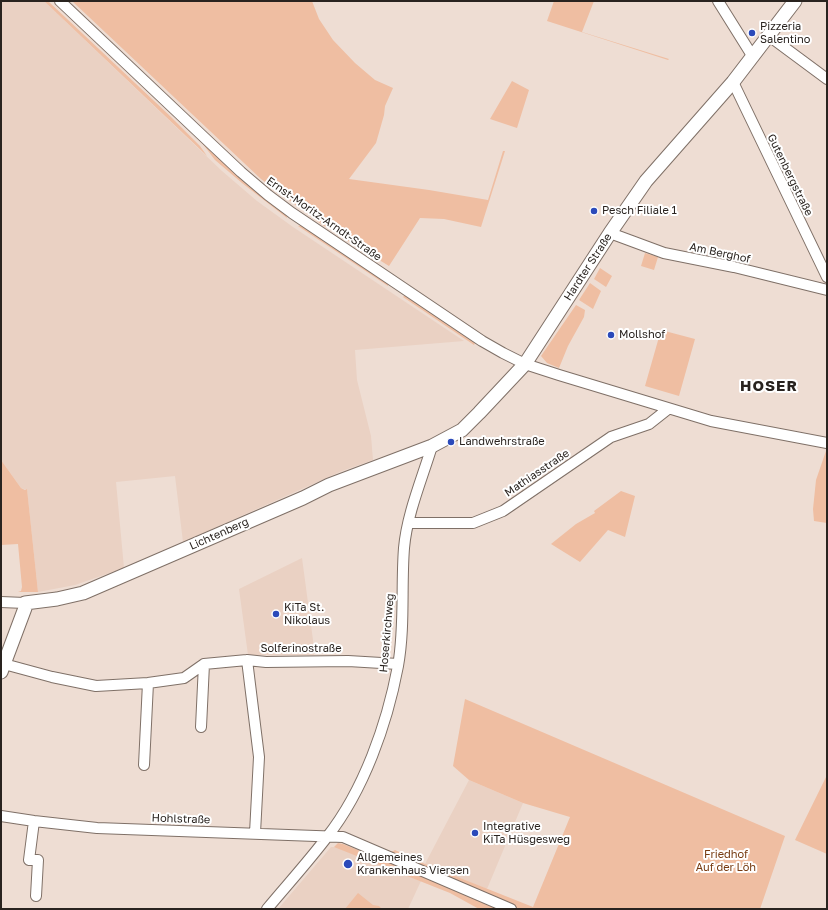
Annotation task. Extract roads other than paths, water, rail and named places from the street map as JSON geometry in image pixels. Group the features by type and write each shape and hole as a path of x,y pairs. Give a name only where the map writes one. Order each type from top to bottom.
{"main road":[{"name":"Hardter Straße","path":"432,446 462,430 525,364 610,233 646,181 733,82 795,1"},
{"name":"Lichtenberg","path":"24,603 57,600 83,593 303,498 328,485 432,446"},
{"path":"3,668 25,608 24,603"}],"street":[{"name":"Ernst-Moritz-Arndt-Straße","path":"60,1 224,157 268,195 323,234 476,336 525,364"},
{"path":"718,1 753,57"},
{"path":"769,36 827,79"},
{"name":"Gutenbergstraße","path":"733,82 827,277"},
{"name":"Am Berghof","path":"610,233 664,253 734,267 827,290"},
{"path":"525,364 711,421 827,443"},
{"name":"Mathiasstraße","path":"409,523 473,523 503,511 611,437 649,424 668,409"},
{"name":"Hoserkirchweg","path":"267,909 328,837 354,795 380,738 391,699 398,664 402,630 404,548 409,523 432,446"},
{"name":"Lichtenberg","path":"1,602 24,603"},
{"path":"247,660 259,757 255,833"},
{"name":"Solferinostraße","path":"3,668 96,686 148,683 184,678 204,664 247,660 266,662 348,661 398,664"},
{"path":"201,727 204,664"},
{"path":"144,765 148,683"},
{"name":"Hohlstraße","path":"1,816 34,822 97,828 343,837 511,909"},
{"path":"34,822 29,860 38,860 36,896"}],"place":[{"name":"Pizzeria Salentino","path":"752,33"},
{"name":"Pesch Filiale 1","path":"594,211"},
{"name":"Mollshof","path":"611,335"},
{"name":"Landwehrstraße","path":"451,442"},
{"name":"KiTa St. Nikolaus","path":"276,614"},
{"name":"Integrative KiTa Hüsgesweg","path":"475,833"},
{"name":"Allgemeines Krankenhaus Viersen","path":"348,864"}],"district":[{"name":"HOSER","path":"769,386"}],"park label":[{"name":"Friedhof Auf der Löh","path":"726,861"}]}
